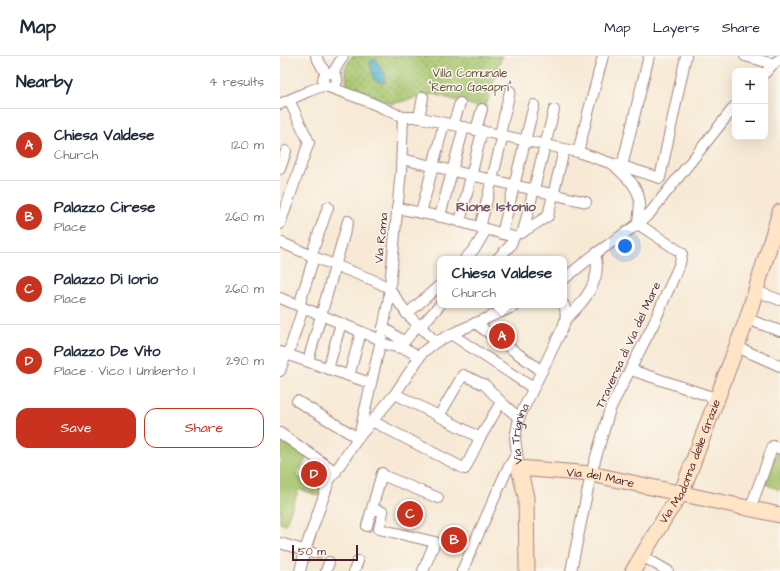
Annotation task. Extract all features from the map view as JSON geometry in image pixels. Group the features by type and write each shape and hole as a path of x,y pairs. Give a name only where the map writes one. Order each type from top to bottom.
{"main road":[{"name":"Via Madonna delle Grazie","path":"633,571 667,514 681,494 747,319 780,212"},
{"name":"Via del Mare","path":"519,468 591,474 780,515"},
{"name":"Via Trignina","path":"519,468 526,496 527,571"}],"street":[{"path":"280,224 309,142 285,102 309,91 327,86 334,86 336,83 337,78 330,74 316,56"},
{"path":"330,74 343,56"},
{"path":"578,152 603,56"},
{"path":"618,165 649,56"},
{"path":"327,86 378,105 403,117 419,118 578,152 660,178 686,56"},
{"path":"745,56 778,60"},
{"path":"768,70 778,60"},
{"path":"468,256 476,246 483,229 510,91"},
{"path":"419,118 423,97"},
{"path":"421,213 433,166 448,124 460,103"},
{"path":"502,234 534,105"},
{"path":"460,222 472,175 482,109"},
{"path":"567,277 595,254 638,224 650,212 732,109"},
{"path":"523,232 554,110"},
{"name":"Via Roma","path":"358,438 384,327 402,159 403,117"},
{"path":"440,216 464,127"},
{"path":"500,256 510,246 514,237 548,216 564,150"},
{"path":"280,169 286,151"},
{"path":"402,159 586,202"},
{"path":"618,165 632,183 638,194 640,202 638,224"},
{"path":"280,371 301,307 313,256 328,207"},
{"path":"397,208 440,216 514,237"},
{"path":"308,362 348,221"},
{"name":"Traversa di Via del Mare","path":"571,571 591,474 610,409 653,325 680,263 682,253 638,224"},
{"path":"280,242 389,288 408,314 436,342"},
{"path":"566,319 580,306 590,291 597,276 598,263 595,254"},
{"path":"408,314 437,288"},
{"path":"756,291 780,300"},
{"path":"280,298 341,323 381,342 403,345"},
{"path":"403,345 437,308"},
{"path":"300,571 309,552 329,481 358,438 395,394 419,357 436,342 510,308"},
{"path":"566,308 566,319"},
{"name":"Via Trignina","path":"519,468 515,438 519,418 566,319"},
{"path":"747,319 780,331"},
{"path":"328,368 341,323"},
{"path":"475,323 542,371"},
{"path":"384,327 408,350 419,357"},
{"path":"349,376 361,332"},
{"path":"451,334 534,388"},
{"path":"736,347 780,366"},
{"path":"285,353 370,383"},
{"path":"631,370 718,399"},
{"path":"439,416 463,375 485,385 519,418"},
{"path":"395,394 480,438"},
{"path":"297,401 358,438"},
{"path":"372,421 465,469 480,438 501,402"},
{"path":"280,433 336,472"},
{"path":"750,509 773,446 780,449"},
{"path":"462,571 506,472 517,453"},
{"path":"368,526 382,474 438,498"},
{"path":"372,509 383,512 379,529 435,542 423,571"},
{"path":"280,543 309,552"},
{"path":"642,556 668,571"},
{"path":"354,571 358,560"}],"green space":[{"name":"Villa Comunale \"Remo Gasapri\"","path":"352,56 502,56 485,109 434,94 391,104 347,86 345,68"},
{"path":"280,436 307,457 296,476 323,489 319,496 299,489 285,525 280,523"},
{"path":"777,453 780,454 780,490 765,484"}],"water":[{"path":"375,59 385,74 384,83 374,80 370,61"}],"tunnel":[{"path":"313,553 323,557"}],"place":[{"name":"Chiesa Valdese","path":"502,336"},
{"name":"Palazzo De Vito","path":"314,474"},
{"name":"Palazzo Di Iorio","path":"410,514"},
{"name":"Palazzo Cirese","path":"454,540"}],"district":[{"name":"Rione Istonio","path":"496,206"}]}
